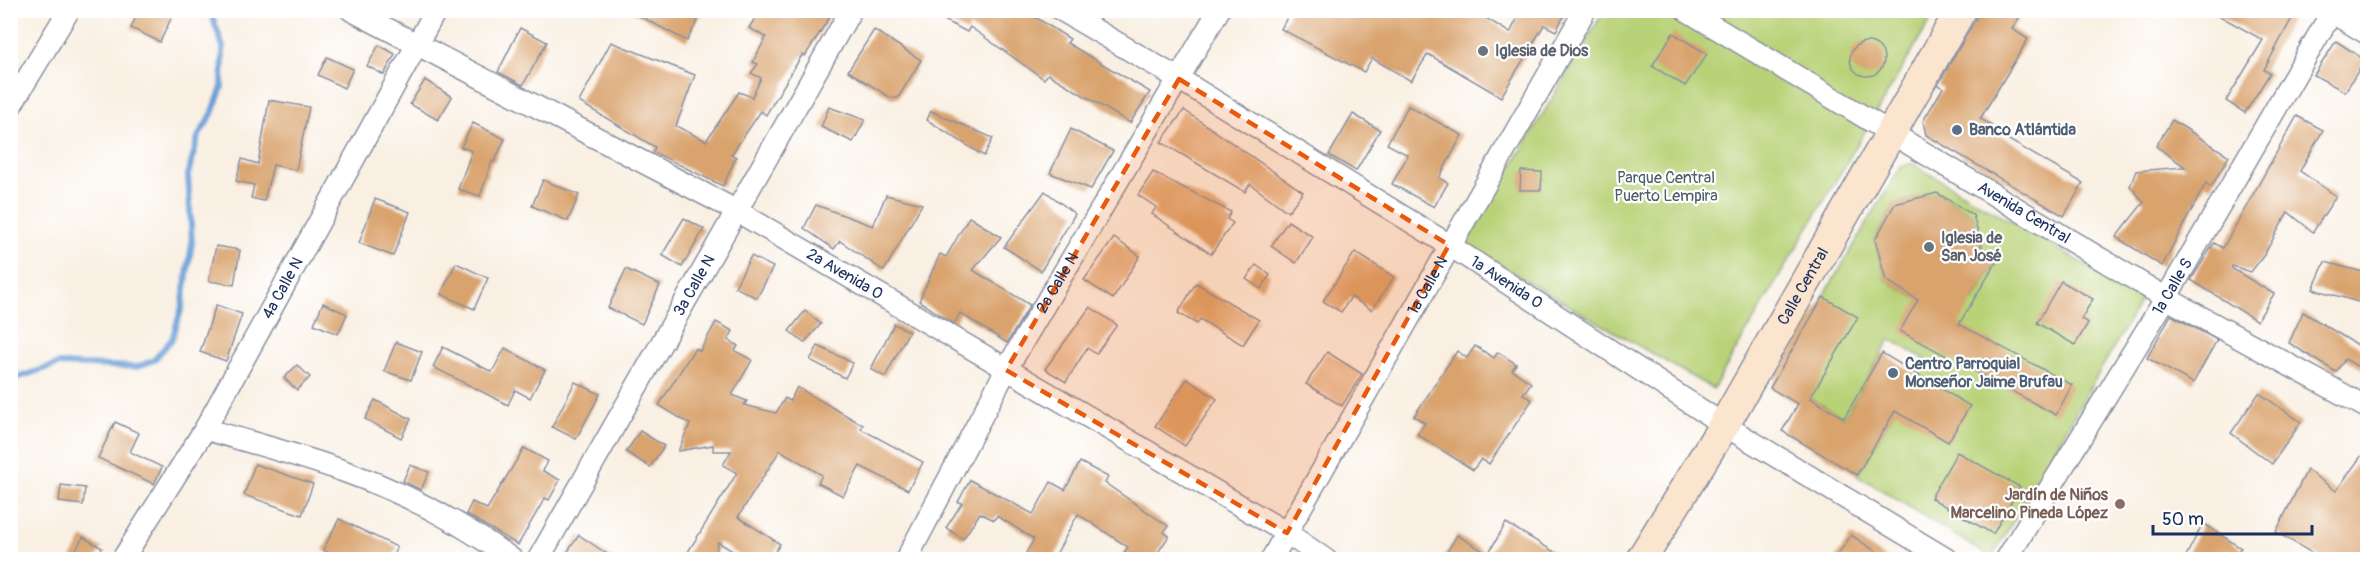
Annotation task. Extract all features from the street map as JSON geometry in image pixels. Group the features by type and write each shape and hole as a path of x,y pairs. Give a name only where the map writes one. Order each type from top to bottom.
{"street":[{"path":"10,107 69,10"},
{"name":"2a Avenida O","path":"351,10 735,210 1287,533 1326,560"},
{"name":"4a Calle N","path":"122,560 205,429 415,44 436,10"},
{"name":"3a Calle N","path":"538,560 735,210 851,10"},
{"name":"1a Avenida O","path":"1061,10 1179,79 1449,245 1724,425 1948,560"},
{"name":"2a Calle N","path":"906,560 1006,370 1219,10"},
{"name":"1a Calle N","path":"1271,560 1585,10"},
{"name":"Avenida Central","path":"1686,10 2166,298 2367,408"},
{"name":"Calle Central","path":"1641,560 1724,425 1961,10"},
{"path":"2331,11 2367,34"},
{"name":"1a Calle S","path":"2006,560 2166,298 2331,11"},
{"path":"205,429 346,472 427,507 488,542 513,560"}],"highlighted area":[{"path":"1179,79 1449,245 1287,533 1006,370"}],"green space":[{"name":"Parque Central Puerto Lempira","path":"1604,11 1936,11 1713,389 1465,245"},
{"path":"1911,163 2142,298 1992,558 1857,475 1925,359 1890,339 1844,418 1810,398 1823,297 1900,168","holes":["1937,193 1973,215 1984,254 1996,262 1974,300 1922,302 1886,280 1875,240 1895,204"]}],"building":[{"path":"139,10 175,10 160,42 131,28"},
{"path":"628,10 703,10 687,41"},
{"path":"760,10 834,10 805,56 802,55 766,115 761,111 731,155 736,157 723,186 653,152 655,147 579,102 611,42 695,75 676,126 706,141 739,92 752,97 761,78 751,73 758,64 753,62 766,37 749,28"},
{"path":"925,10 1024,10 1070,39 1067,43 1150,92 1130,123 1048,74 1044,79 970,27 967,32"},
{"path":"1291,10 1473,10 1510,33 1520,13 1515,10 1567,10 1556,31 1544,25 1501,97 1428,54 1411,81 1372,58 1364,72 1281,29"},
{"path":"1978,10 2024,10 2012,29 2028,39 1980,119 1992,125 1990,129 2083,183 2064,216 1926,135 1923,121 1943,88 1938,85 1976,19"},
{"path":"2209,10 2278,10 2292,18 2264,70 2270,73 2245,113 2226,101 2263,40"},
{"path":"520,28 547,42 523,85 498,72"},
{"path":"874,30 921,60 898,98 891,98 848,71"},
{"path":"1673,33 1707,54 1685,86 1652,66"},
{"path":"2336,41 2365,60 2345,92 2314,75"},
{"path":"1867,42 1879,47 1884,59 1879,71 1867,76 1855,71 1850,59 1855,47"},
{"path":"379,45 395,54 384,75 367,66"},
{"path":"327,57 353,69 344,88 318,75"},
{"path":"425,80 452,97 438,120 410,104"},
{"path":"269,100 309,107 296,170 273,165 264,201 251,198 254,185 236,181 242,159 258,164"},
{"path":"1408,106 1462,135 1439,178 1448,183 1434,207 1392,184 1408,155 1387,144"},
{"path":"829,107 865,120 853,142 821,127"},
{"path":"1184,110 1303,192 1288,212 1250,184 1245,192 1161,142"},
{"path":"931,111 993,138 984,156 927,120"},
{"path":"1353,114 1380,130 1356,171 1329,155"},
{"path":"2297,116 2323,130 2300,171 2336,196 2313,232 2288,212 2264,255 2251,272 2232,266 2231,268 2274,294 2257,321 2191,280 2214,243 2223,248"},
{"path":"2172,120 2229,156 2211,187 2206,183 2162,266 2116,237 2144,202 2130,186 2136,171 2185,167 2156,146"},
{"path":"473,123 505,139 494,162 492,161 480,196 458,189 472,151 461,147"},
{"path":"1071,129 1113,151 1091,189 1050,173"},
{"path":"1521,171 1542,172 1541,190 1520,190"},
{"path":"1153,172 1231,212 1227,219 1233,223 1211,254 1152,214 1156,207 1138,195"},
{"path":"543,180 579,195 568,221 532,206"},
{"path":"1045,191 1075,214 1041,271 1004,247"},
{"path":"1937,193 1973,215 1984,254 1997,261 1959,324 2072,385 2056,415 1900,331 1918,300 1886,280 1875,240 1895,204"},
{"path":"886,195 922,204 884,271 840,241 834,249 804,228 816,205 873,226"},
{"path":"375,199 410,212 393,256 359,243"},
{"path":"969,217 1001,237 973,270 1030,305 1007,343 960,313 954,324 919,301 940,254 946,257"},
{"path":"684,218 704,229 682,267 662,255"},
{"path":"1288,221 1313,237 1296,263 1271,246"},
{"path":"1114,238 1140,256 1113,299 1084,280"},
{"path":"216,246 240,250 234,285 209,281"},
{"path":"1355,252 1394,277 1372,310 1351,297 1341,312 1323,301"},
{"path":"751,256 773,267 757,298 735,287"},
{"path":"2325,262 2367,273 2367,286 2359,302 2313,289"},
{"path":"456,263 488,278 474,309 441,294"},
{"path":"1256,265 1270,275 1261,289 1246,279"},
{"path":"626,269 660,285 642,324 608,308"},
{"path":"2061,281 2093,299 2081,319 2088,323 2075,345 2037,323"},
{"path":"1196,283 1259,320 1243,345 1200,319 1197,324 1178,313"},
{"name":"Centro Parroquial Monseñor Jaime Brufau","path":"1823,297 1858,317 1810,398 1844,418 1882,353 1970,406 1948,442 1895,411 1857,475 1782,431 1798,404 1770,388"},
{"path":"323,303 347,314 338,334 314,324"},
{"path":"216,305 242,314 226,361 200,352"},
{"path":"1090,307 1117,325 1096,354 1087,348 1066,382 1045,369"},
{"path":"805,311 821,324 804,343 789,331"},
{"path":"2303,312 2367,351 2367,372 2345,359 2336,372 2289,343"},
{"path":"2171,315 2217,340 2193,383 2147,358"},
{"path":"716,322 733,331 728,340 738,346 735,351 752,360 732,395 747,401 744,405 776,413 785,398 790,401 797,387 863,425 861,429 923,462 908,490 860,466 843,496 818,483 822,475 780,450 738,517 780,544 770,560 747,560 718,542 715,560 683,560 737,473 723,465 731,451 713,451 713,445 678,451 690,424 659,405 695,348 700,351"},
{"path":"894,324 909,331 885,377 871,369"},
{"path":"396,342 422,352 411,380 384,371"},
{"path":"818,346 853,363 845,378 810,360"},
{"path":"1475,346 1494,358 1498,352 1516,364 1512,370 1531,383 1523,394 1532,400 1489,464 1481,459 1473,470 1417,434 1425,423 1414,416 1457,351 1467,358"},
{"path":"443,347 492,372 505,348 545,370 530,398 515,390 508,405 433,367"},
{"path":"1327,352 1362,374 1342,406 1306,384"},
{"path":"297,365 310,377 297,390 284,378"},
{"path":"1187,379 1217,399 1185,446 1155,426"},
{"path":"575,382 600,394 576,439 552,427"},
{"path":"2259,393 2301,422 2272,464 2231,433"},
{"path":"375,400 411,419 401,438 365,419"},
{"path":"115,422 139,433 130,452 162,467 154,484 98,458"},
{"path":"640,431 664,446 650,467 626,452"},
{"path":"524,448 548,461 543,471 560,480 549,500 545,498 518,545 466,514 472,502 487,509"},
{"path":"2367,448 2367,547 2358,560 2324,560 2276,532 2307,470 2336,491"},
{"path":"1957,452 2020,487 1993,534 1931,498"},
{"path":"1080,462 1108,477 1105,483 1168,526 1164,532 1169,536 1153,560 1119,560 1128,547 1078,514 1053,560 1022,560 1034,539 997,516 994,520 980,513 963,539 946,528 962,503 958,502 970,480 1033,514 1051,482 1065,490"},
{"path":"255,464 313,484 302,515 244,495"},
{"path":"410,465 429,472 421,490 403,481"},
{"path":"61,485 85,488 83,505 59,502"},
{"path":"339,519 397,547 391,560 343,560 323,550"},
{"path":"1506,523 1568,560 1442,560 1457,535 1488,554"},
{"path":"2203,523 2241,548 2228,560 2184,560"},
{"path":"579,535 616,560 562,560"},
{"path":"1851,535 1889,560 1834,560"},
{"path":"83,537 102,548 95,560 70,560"}],"waterway":[{"path":"10,380 59,364 137,367 154,360 172,339 182,307 192,243 188,175 198,137 212,114 222,87 223,47 210,10"}],"place":[{"name":"Iglesia de Dios","path":"1483,51"},
{"name":"Banco Atlántida","path":"1957,130"},
{"name":"Iglesia de San José","path":"1929,247"},
{"name":"Centro Parroquial Monseñor Jaime Brufau","path":"1893,373"},
{"name":"Jardín de Niños Marcelino Pineda López","path":"2120,504"}]}
